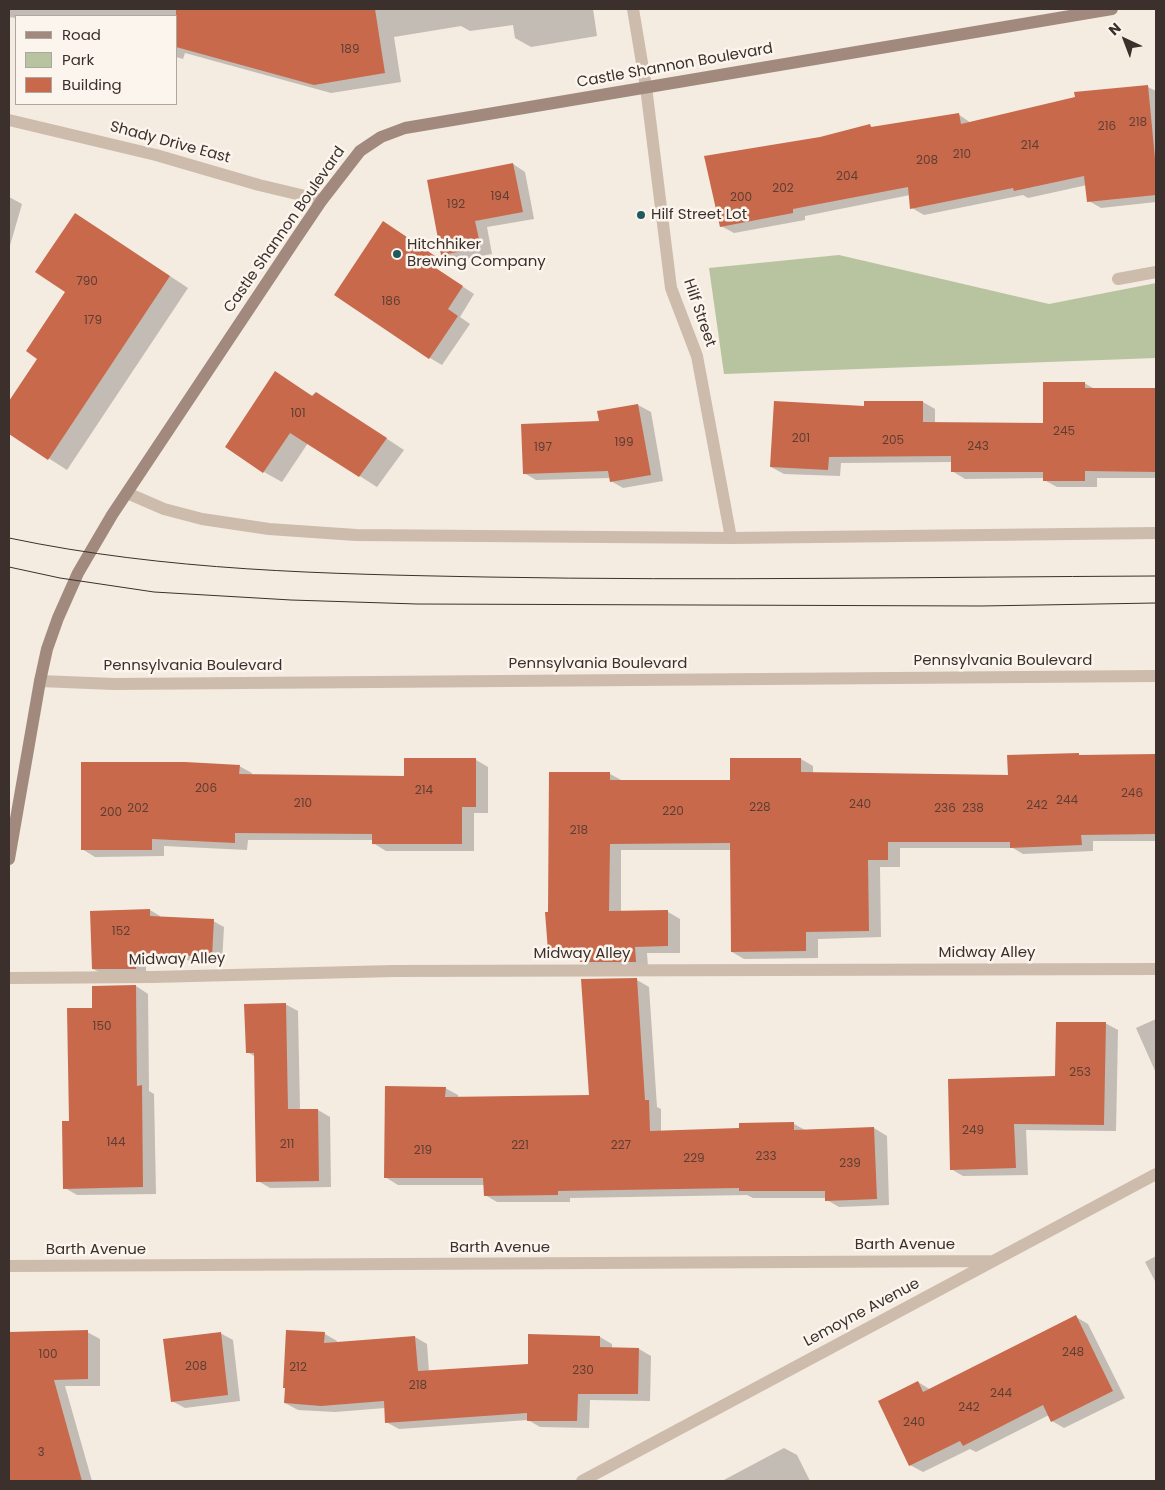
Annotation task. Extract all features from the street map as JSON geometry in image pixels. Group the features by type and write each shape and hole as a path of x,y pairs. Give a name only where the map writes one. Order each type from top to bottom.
{"street":[{"name":"Hilf Street","path":"632,9 646,87 671,288 697,356 731,538"},
{"name":"Castle Shannon Boulevard","path":"9,859 47,649 58,618 78,573 112,515 322,200 360,151 381,137 405,128 1112,9"},
{"name":"Shady Drive East","path":"9,120 156,155 259,185 322,200"},
{"path":"1118,279 1156,272"},
{"path":"127,493 164,509 202,519 269,530 356,535 731,538 1156,533"},
{"name":"Pennsylvania Boulevard","path":"40,681 114,684 1156,676"},
{"name":"Midway Alley","path":"9,978 152,977 404,971 1156,969"},
{"name":"Lemoyne Avenue","path":"582,1481 1156,1174"},
{"name":"Barth Avenue","path":"9,1266 992,1261"}],"green space":[{"path":"839,255 1049,304 1156,283 1156,358 724,374 709,268"}],"building":[{"path":"176,9 375,9 385,73 314,85 178,48 178,15 176,15"},
{"path":"1148,85 1156,169 1156,195 1087,202 1084,176 1014,191 1013,188 910,209 908,187 793,209 793,213 720,227 704,156 820,137 870,124 871,127 959,113 961,124 1075,97 1074,92"},
{"path":"513,163 523,212 475,221 481,248 441,255 427,180"},
{"path":"75,213 170,276 48,460 9,434 9,401 37,359 26,351 65,292 35,272"},
{"path":"383,221 435,256 422,259 463,286 448,309 458,316 429,359 334,295"},
{"path":"275,371 312,396 316,392 387,438 359,477 290,433 263,473 225,447"},
{"path":"1043,382 1085,382 1085,388 1156,388 1156,472 1085,471 1085,481 1043,481 1043,472 951,472 951,456 829,457 828,470 770,467 774,401 864,406 864,401 923,401 923,422 1043,423"},
{"path":"638,404 651,475 610,482 608,471 523,474 521,424 599,421 597,411"},
{"path":"1079,753 1079,755 1156,754 1156,834 1081,835 1082,845 1010,848 1010,842 888,842 888,860 868,860 869,931 806,932 806,951 731,952 730,843 610,844 609,911 668,910 668,946 635,947 636,962 580,962 579,948 548,951 545,912 548,912 549,772 610,772 610,780 730,780 730,758 801,758 801,772 1008,775 1007,755"},
{"path":"404,758 476,758 476,807 462,807 462,844 372,844 372,834 235,833 235,843 152,839 152,850 81,850 81,762 185,762 240,765 239,774 404,776"},
{"path":"150,909 150,916 214,919 212,957 136,953 136,969 92,969 90,911"},
{"path":"637,978 645,1100 649,1100 650,1131 739,1128 739,1123 794,1122 794,1130 874,1127 877,1199 825,1201 825,1191 739,1191 739,1188 558,1191 558,1195 484,1196 483,1178 384,1178 385,1086 446,1087 445,1097 589,1095 581,979"},
{"path":"136,985 137,1086 142,1085 143,1187 63,1189 62,1121 69,1121 67,1008 92,1008 92,986"},
{"path":"286,1003 288,1109 318,1109 319,1181 256,1182 254,1053 246,1053 244,1004"},
{"path":"1056,1022 1106,1022 1104,1125 1014,1124 1016,1168 950,1170 948,1079 1055,1076"},
{"path":"1076,1315 1113,1391 1051,1422 1043,1405 963,1446 960,1441 909,1466 878,1401 918,1381 923,1392"},
{"path":"88,1330 88,1379 54,1380 82,1481 9,1481 9,1332"},
{"path":"286,1330 325,1332 324,1343 415,1336 418,1371 528,1364 528,1334 600,1336 600,1347 639,1348 638,1394 578,1394 577,1421 527,1421 527,1413 385,1423 384,1401 321,1406 284,1403"},
{"path":"221,1332 228,1395 171,1402 163,1339"}],"tram line":[{"path":"9,538 127,558 246,569 366,574 653,579 1156,576"},
{"path":"9,567 60,578 154,592 291,600 417,604 981,606 1156,603"}],"place":[{"name":"Hilf Street Lot","path":"641,215"},
{"name":"Hitchhiker Brewing Company","path":"397,254"}]}
